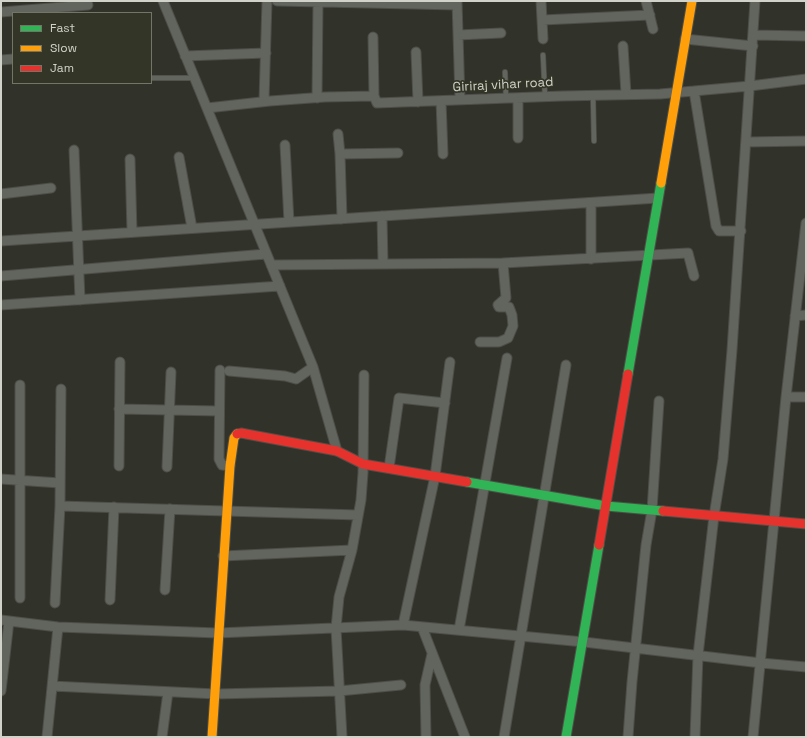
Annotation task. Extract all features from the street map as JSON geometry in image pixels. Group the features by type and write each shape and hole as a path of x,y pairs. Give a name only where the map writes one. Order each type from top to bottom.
{"street":[{"path":"163,1 313,367 337,451"},
{"path":"264,101 267,1"},
{"path":"277,1 457,3 460,100"},
{"path":"541,1 543,39"},
{"path":"646,1 653,30"},
{"path":"566,737 584,642 692,1"},
{"path":"695,737 698,655 714,516 723,460 742,231 755,1"},
{"path":"317,98 318,2"},
{"path":"1,12 88,6"},
{"path":"542,20 650,15"},
{"path":"458,35 501,33"},
{"path":"753,35 806,36"},
{"path":"373,37 374,96"},
{"path":"685,39 753,46"},
{"path":"623,46 626,94"},
{"path":"416,52 418,102"},
{"path":"185,56 266,53"},
{"path":"1,60 12,59"},
{"name":"Giriraj vihar road","path":"207,108 264,101 374,96 377,103 546,96 676,93 806,79"},
{"path":"694,91 716,226 719,231 742,231"},
{"path":"518,98 518,138"},
{"path":"441,101 443,154"},
{"path":"338,134 342,218"},
{"path":"746,142 806,141"},
{"path":"285,145 290,222"},
{"path":"74,150 80,300"},
{"path":"340,154 398,153"},
{"path":"179,157 192,228"},
{"path":"130,159 132,232"},
{"path":"1,194 51,188"},
{"path":"1,241 254,223 290,222 658,198"},
{"path":"590,259 591,202"},
{"path":"382,216 383,264"},
{"path":"753,737 786,397 806,224"},
{"path":"271,266 503,263 688,253 694,276"},
{"path":"1,276 266,254"},
{"path":"480,342 499,342 508,338 513,326 512,315 509,307 499,307 498,304 506,298 503,263"},
{"path":"1,305 280,286"},
{"path":"795,316 806,316"},
{"path":"459,630 507,358"},
{"path":"119,466 120,362"},
{"path":"403,625 435,476 450,362"},
{"path":"504,737 566,365"},
{"path":"230,371 285,376 296,379 313,367"},
{"path":"220,370 219,460 222,465 230,466"},
{"path":"167,467 171,372"},
{"path":"342,737 336,628 339,597 352,550 358,515 363,464 364,375"},
{"path":"20,385 20,598"},
{"path":"55,603 60,506 61,389"},
{"path":"786,397 806,397"},
{"path":"389,468 399,398 445,403"},
{"path":"628,737 646,545 652,510 659,401"},
{"path":"119,409 219,411"},
{"path":"212,737 230,466 234,438 241,433 337,451 363,464 606,506 806,524"},
{"path":"1,479 60,483"},
{"path":"60,506 114,506 228,512 358,515"},
{"path":"110,600 114,506"},
{"path":"165,590 170,509"},
{"path":"223,556 352,550"},
{"path":"1,691 5,621 58,627 218,633 403,625 584,642 806,667"},
{"path":"47,737 58,627"},
{"path":"422,627 465,737"},
{"path":"426,737 425,685 432,654"},
{"path":"52,686 216,694 339,691 401,685"},
{"path":"162,737 168,692"}],"lane":[{"path":"543,55 546,96"},
{"path":"505,72 506,98"},
{"path":"152,78 194,78"},
{"path":"593,95 594,141"}],"traffic: fast":[{"path":"628,374 661,183"},
{"path":"467,482 606,506 663,511"},
{"path":"566,737 599,545"}],"traffic: slow":[{"path":"661,183 692,1"},
{"path":"212,737 230,466 234,438 237,434"}],"traffic: jam":[{"path":"599,545 628,374"},
{"path":"237,434 241,433 337,451 363,464 467,482"},
{"path":"663,511 806,524"}]}
